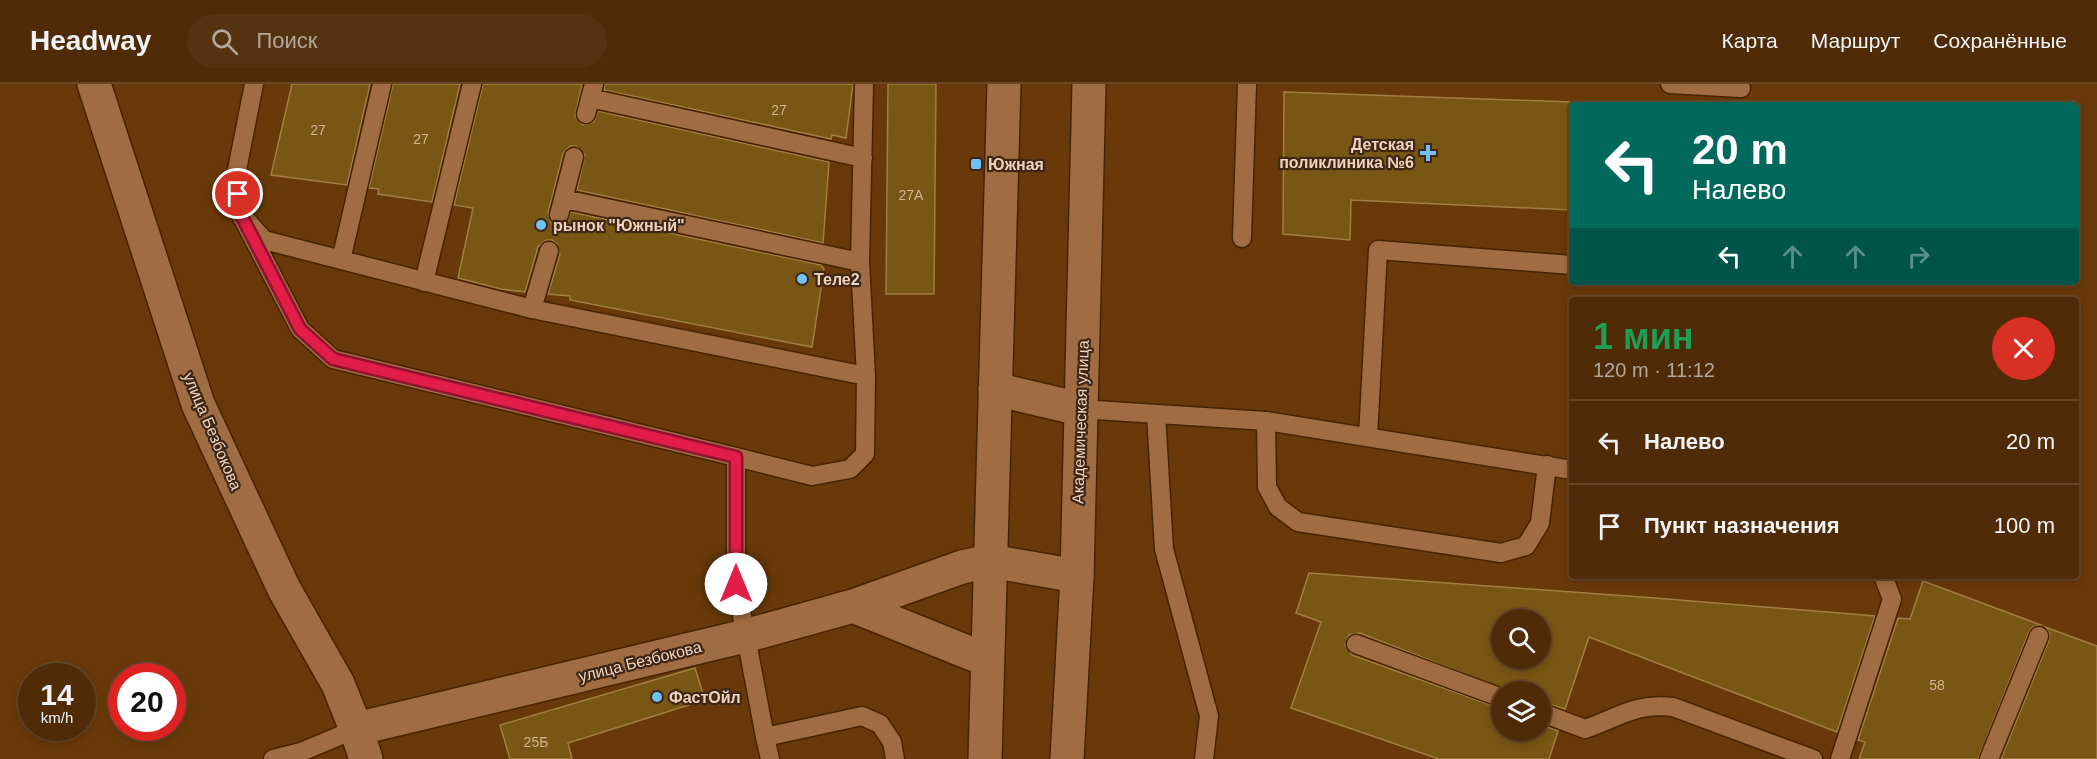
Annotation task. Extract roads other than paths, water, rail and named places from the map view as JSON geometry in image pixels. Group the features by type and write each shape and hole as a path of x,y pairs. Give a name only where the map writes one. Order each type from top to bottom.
{"street":[{"name":"улица Безбокова","path":"94,84 198,404 284,589 338,684 361,744 853,606 962,567 990,561"},
{"path":"985,759 1004,84"},
{"name":"Академическая улица","path":"1067,759 1077,576 1089,84"},
{"path":"995,389 1080,409"},
{"path":"990,561 1077,576"},
{"path":"853,606 987,660"}],"lane":[{"path":"254,84 236,175 240,213 300,329 333,359 812,476 850,469 866,454 866,376 860,262 864,84"},
{"path":"341,260 382,84"},
{"path":"424,282 472,84"},
{"path":"1242,238 1247,84"},
{"path":"1670,84 1741,92"},
{"path":"590,99 862,158"},
{"path":"574,157 561,207 860,262"},
{"path":"240,213 264,240 424,282 532,309 866,376"},
{"path":"1368,437 1378,250 1569,265"},
{"path":"532,309 549,251"},
{"path":"1080,409 1266,421 1569,469"},
{"path":"1156,414 1164,549 1209,716 1203,759"},
{"path":"1266,421 1267,487 1278,507 1298,522 1501,553 1526,546 1540,523 1547,465"},
{"path":"736,457 736,584 770,759"},
{"path":"1840,759 1892,599 1884,579"},
{"path":"1989,759 2039,636"},
{"path":"1356,644 1491,694"},
{"path":"1551,716 1585,729 1630,710 1651,705 1673,707 1779,754 1812,759"},
{"path":"765,737 862,716 880,724 892,742 896,759"},
{"path":"273,759 361,744"}],"place":[{"name":"Детская поликлиника №6","path":"1428,153"},
{"name":"Южная","path":"976,164"},
{"name":"рынок \"Южный\"","path":"541,225"},
{"name":"Теле2","path":"802,279"},
{"name":"ФастОйл","path":"657,697"}]}
